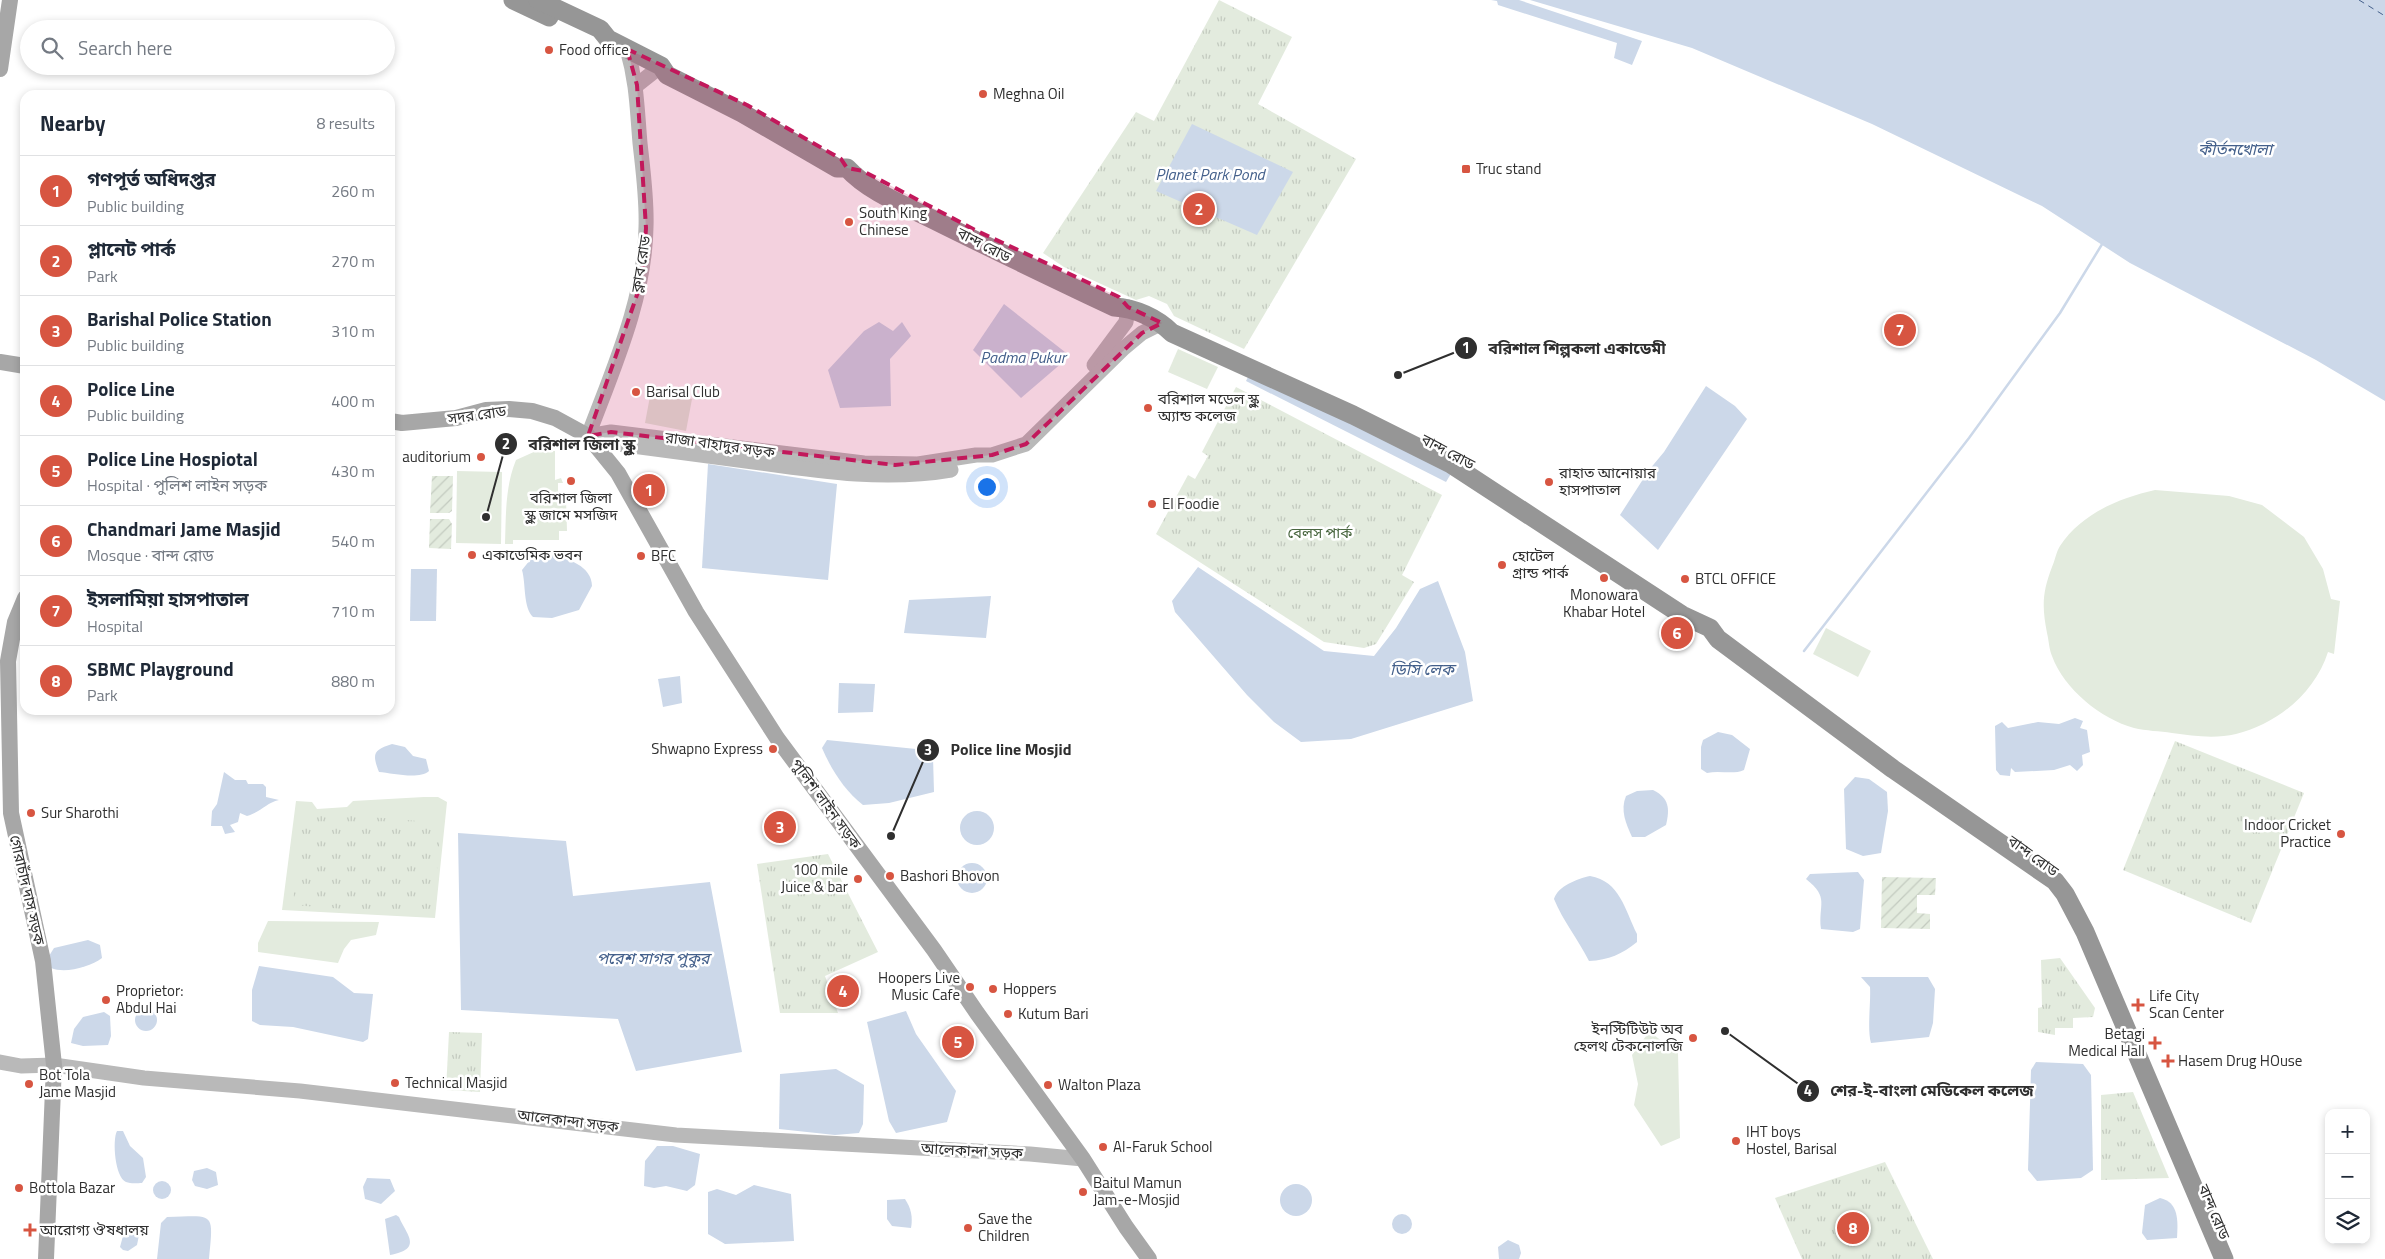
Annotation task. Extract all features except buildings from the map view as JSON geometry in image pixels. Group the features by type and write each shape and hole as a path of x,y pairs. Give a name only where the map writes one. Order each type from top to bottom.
{"highway":[{"name":"বান্দ রোড","path":"513,0 597,40 608,39"},
{"name":"বান্দ রোড","path":"538,0 600,29 608,39 661,66 668,75 742,113 836,168 848,168 858,180 1028,267 1114,307 1128,307 1162,323 1172,332 1353,415 1451,464 1682,614 1721,634 1898,761 2052,867 2066,880 2082,902 2233,1259"},
{"name":"বান্দ রোড","path":"1710,628 1718,639 1893,769 2055,881 2065,894 2085,932 2224,1259"}],"main road":[{"path":"0,68 10,0"},
{"name":"ক্লাব রোড","path":"588,436 638,292 644,258 646,218 637,85 627,49"},
{"path":"637,85 661,66"},
{"path":"1013,448 1020,435 1101,358 1126,322 1128,307"},
{"name":"রাজা বাহাদুর সড়ক","path":"588,436 610,443 855,474 926,474 979,464 992,456 1026,444 1124,348 1142,333 1162,323"},
{"path":"0,362 20,365"},
{"name":"সদর রোড","path":"395,422 408,423 456,418 486,410 524,410 555,418 588,436"},
{"name":"পুলিশ লাইন সড়ক","path":"588,436 618,473 696,612 768,724 934,950 977,1013 1083,1159 1126,1227 1149,1259"},
{"name":"গোরাচাঁদ দাস সড়ক","path":"20,610 15,622 8,661 10,813 43,961 54,1065 46,1259"},
{"name":"আলেকান্দা সড়ক","path":"0,1062 21,1066 54,1065 144,1078 300,1091 676,1135 1030,1154 1083,1159"}],"highlighted area":[{"path":"627,49 747,105 841,159 847,168 863,171 975,230 1119,297 1128,307 1162,323 1142,333 1026,444 992,455 895,465 611,432 588,436 638,292 644,258 646,228 637,85"}],"green space":[{"path":"1219,0 1292,37 1258,104 1356,159 1244,349 1174,316 1167,304 1149,296 1136,300 1064,267 1043,253 1136,112 1154,121"},
{"path":"1178,349 1218,367 1207,389 1168,372"},
{"name":"বেলস পার্ক","path":"1236,387 1442,495 1402,575 1414,582 1376,644 1364,648 1324,642 1156,534 1188,475 1195,479 1208,456 1202,452"},
{"path":"651,391 692,399 686,431 645,423"},
{"path":"536,451 555,451 555,480 561,478 563,483 558,483 558,491 560,491 560,499 566,499 567,531 559,531 559,540 513,540 513,544 505,544 507,501 512,470 516,460"},
{"path":"457,471 502,472 501,544 456,543"},
{"path":"432,476 453,476 452,511 449,513 430,513"},
{"path":"2155,490 2229,496 2262,505 2304,537 2323,569 2331,599 2340,601 2334,654 2328,652 2314,681 2304,693 2292,705 2266,723 2228,736 2188,735 2143,730 2121,724 2085,701 2065,680 2052,656 2045,624 2044,600 2046,585 2060,546 2090,516 2115,503"},
{"path":"430,519 449,519 452,524 451,549 429,548"},
{"path":"1826,628 1871,651 1858,677 1813,654"},
{"path":"2175,741 2304,793 2251,923 2123,870"},
{"path":"438,797 447,802 435,918 282,910 296,801 312,802 317,809 347,807 353,801"},
{"path":"301,811 441,823 433,916 293,905"},
{"path":"828,854 878,952 825,976 838,1013 780,1013 757,864"},
{"path":"1882,877 1936,878 1935,895 1917,895 1917,913 1930,914 1930,929 1881,928"},
{"path":"268,921 379,922 376,935 351,940 344,949 338,963 258,952 258,943"},
{"path":"2060,958 2095,1008 2093,1017 2073,1018 2073,1028 2055,1028 2055,1035 2038,1032 2038,1008 2042,1007 2041,960"},
{"path":"1639,1024 1678,1053 1680,1138 1661,1146 1634,1105 1638,1084 1632,1055 1646,1036"},
{"path":"449,1032 482,1033 480,1092 446,1090"},
{"path":"2133,1092 2169,1178 2101,1180 2101,1095"},
{"path":"1885,1162 1933,1259 1802,1259 1775,1198"}],"water":[{"path":"1491,0 1519,0 1642,41 1632,65 1614,58 1617,43 1498,5 1497,1"},
{"name":"কীর্তনখোলা","path":"1530,0 2385,0 2385,401 2316,360 2130,263 2042,206 1872,124 1692,48"},
{"name":"Planet Park Pond","path":"1192,124 1293,172 1257,235 1156,191"},
{"name":"Padma Pukur","path":"1004,304 1070,356 1021,398 973,350"},
{"path":"879,322 893,331 902,322 911,336 890,359 891,406 840,408 828,370 864,331"},
{"path":"1250,373 1452,472 1446,482 1246,381"},
{"path":"1706,386 1735,406 1747,419 1658,550 1620,515 1649,470 1664,452"},
{"path":"708,464 837,484 828,580 702,568"},
{"path":"552,555 578,564 588,573 592,586 579,610 552,618 533,617 526,601 522,570 530,560"},
{"name":"ডিসি লেক","path":"1198,567 1324,651 1374,656 1396,628 1420,589 1438,581 1465,652 1473,701 1351,739 1301,742 1274,722 1247,695 1175,612 1172,601"},
{"path":"411,569 437,569 436,621 410,621"},
{"path":"991,596 986,638 904,633 909,600"},
{"path":"680,676 682,703 663,707 658,679"},
{"path":"839,683 875,684 873,712 838,713"},
{"path":"2075,718 2083,721 2080,728 2087,730 2090,752 2082,755 2083,765 2077,771 2070,765 2054,770 2015,772 2011,768 2010,776 2000,775 1996,770 1995,726 2002,722 2008,728 2038,722 2059,724"},
{"path":"1718,732 1732,735 1750,749 1744,770 1707,773 1701,769 1701,747 1703,740"},
{"path":"827,740 926,750 933,757 934,792 889,803 863,805 844,786 830,764 822,748"},
{"path":"392,744 405,747 413,756 426,759 429,771 425,774 412,776 379,772 375,761 376,754 381,748"},
{"path":"224,772 235,780 246,780 248,784 263,784 266,787 266,797 279,800 247,816 240,813 238,822 230,825 235,832 225,834 222,826 211,826 212,811 217,804"},
{"path":"1855,777 1869,779 1887,792 1888,811 1881,853 1863,856 1846,849 1844,789"},
{"path":"1653,790 1662,796 1667,804 1666,825 1645,837 1632,837 1624,812 1626,796 1637,791"},
{"path":"977,811 989,816 994,828 989,840 977,845 965,840 960,828 965,816"},
{"name":"পরেশ সাগর পুকুর","path":"458,833 566,841 573,896 710,882 742,1052 636,1071 618,1019 461,1010"},
{"path":"972,863 983,867 987,878 983,889 972,893 961,889 957,878 961,867"},
{"path":"1858,872 1864,880 1860,929 1853,932 1821,929 1821,897 1818,891 1806,879 1810,874"},
{"path":"1590,876 1600,879 1615,890 1625,906 1637,934 1637,942 1615,956 1589,961 1554,899 1559,890 1574,881"},
{"path":"88,940 100,945 102,958 77,969 57,970 51,968 49,956 54,948"},
{"path":"259,966 333,977 354,993 373,994 368,1039 363,1042 293,1027 260,1025 252,1021 252,990"},
{"path":"1861,977 1928,977 1935,989 1933,1023 1929,1037 1871,1043 1869,1031 1870,987"},
{"path":"146,1009 154,1012 157,1020 154,1028 146,1031 138,1028 135,1020 138,1012"},
{"path":"906,1011 916,1034 956,1091 947,1122 896,1133 889,1121 867,1022"},
{"path":"104,1012 110,1016 111,1036 108,1045 83,1046 71,1043 74,1029 83,1017"},
{"path":"2036,1062 2083,1064 2091,1075 2093,1170 2081,1178 2037,1181 2028,1170 2031,1070"},
{"path":"836,1069 864,1085 863,1124 859,1133 835,1135 779,1129 780,1074"},
{"path":"117,1131 123,1131 130,1146 143,1158 146,1177 142,1183 126,1182 119,1174 115,1158 115,1136"},
{"path":"657,1146 673,1146 700,1154 695,1185 687,1191 666,1186 654,1188 644,1186 645,1161"},
{"path":"207,1168 216,1172 218,1185 207,1189 195,1186 192,1180 194,1171"},
{"path":"367,1178 390,1179 395,1191 381,1204 365,1199 363,1187"},
{"path":"158,1181 166,1181 171,1186 169,1197 158,1199 153,1194 153,1186"},
{"path":"1296,1184 1307,1189 1312,1200 1307,1211 1296,1216 1285,1211 1280,1200 1285,1189"},
{"path":"754,1185 791,1194 794,1241 725,1244 708,1234 708,1192 717,1189 736,1195"},
{"path":"2160,1198 2166,1200 2174,1208 2177,1219 2177,1238 2147,1240 2142,1233 2145,1205"},
{"path":"905,1199 911,1213 911,1228 892,1226 887,1219 887,1200"},
{"path":"1402,1214 1409,1217 1412,1224 1409,1231 1402,1234 1395,1231 1392,1224 1395,1217"},
{"path":"396,1215 399,1217 408,1235 410,1245 407,1249 390,1255 385,1219"},
{"path":"194,1216 207,1219 211,1232 209,1259 157,1259 161,1223 167,1217"},
{"path":"137,1227 140,1230 137,1245 128,1251 123,1250 120,1247 123,1236"},
{"path":"1508,1240 1519,1245 1521,1253 1519,1259 1499,1259 1498,1247"}],"waterway":[{"path":"1804,651 1969,438 2060,313 2104,241"}],"ferry route":[{"path":"2359,0 2385,16"}],"place":[{"name":"Food office","path":"549,50"},
{"name":"Meghna Oil","path":"983,94"},
{"name":"Truc stand","path":"1466,169"},
{"name":"প্লানেট পার্ক","path":"1199,209"},
{"name":"South King Chinese","path":"849,222"},
{"name":"ইসলামিয়া হাসপাতাল","path":"1900,330"},
{"name":"বরিশাল শিল্পকলা একাডেমী","path":"1398,375"},
{"name":"Barisal Club","path":"636,392"},
{"name":"বরিশাল মডেল স্কুল অ্যান্ড কলেজ","path":"1148,408"},
{"name":"auditorium","path":"481,457"},
{"name":"বরিশাল জিলা স্কুল জামে মসজিদ","path":"571,481"},
{"name":"রাহাত আনোয়ার হাসপাতাল","path":"1549,482"},
{"name":"গণপূর্ত অধিদপ্তর","path":"649,490"},
{"name":"El Foodie","path":"1152,504"},
{"name":"বরিশাল জিলা স্কুল","path":"486,517"},
{"name":"একাডেমিক ভবন","path":"472,555"},
{"name":"BFC","path":"641,556"},
{"name":"হোটেল গ্রান্ড পার্ক","path":"1502,565"},
{"name":"Monowara Khabar Hotel","path":"1604,578"},
{"name":"BTCL OFFICE","path":"1685,579"},
{"name":"Chandmari Jame Masjid","path":"1677,633"},
{"name":"Shwapno Express","path":"773,749"},
{"name":"Sur Sharothi","path":"31,813"},
{"name":"Barishal Police Station","path":"780,827"},
{"name":"Indoor Cricket Practice","path":"2341,834"},
{"name":"Police line Mosjid","path":"891,836"},
{"name":"Bashori Bhovon","path":"890,876"},
{"name":"100 mile Juice & bar","path":"858,879"},
{"name":"Hoopers Live Music Cafe","path":"970,987"},
{"name":"Hoppers","path":"993,989"},
{"name":"Police Line","path":"843,991"},
{"name":"Proprietor: Abdul Hai","path":"106,1000"},
{"name":"Life City Scan Center","path":"2138,1005"},
{"name":"Kutum Bari","path":"1008,1014"},
{"name":"শের-ই-বাংলা মেডিকেল কলেজ","path":"1725,1031"},
{"name":"ইনস্টিটিউট অব হেলথ টেকনোলজি","path":"1693,1038"},
{"name":"Police Line Hospiotal","path":"958,1042"},
{"name":"Betagi Medical Hall","path":"2155,1043"},
{"name":"Hasem Drug HOuse","path":"2168,1061"},
{"name":"Technical Masjid","path":"395,1083"},
{"name":"Bot Tola Jame Masjid","path":"29,1084"},
{"name":"Walton Plaza","path":"1048,1085"},
{"name":"IHT boys Hostel, Barisal","path":"1736,1141"},
{"name":"Al-Faruk School","path":"1103,1147"},
{"name":"Bottola Bazar","path":"19,1188"},
{"name":"Baitul Mamun Jam-e-Mosjid","path":"1083,1192"},
{"name":"Save the Children","path":"968,1228"},
{"name":"SBMC Playground","path":"1853,1228"},
{"name":"আরোগ্য ঔষধালয়","path":"30,1230"}]}
